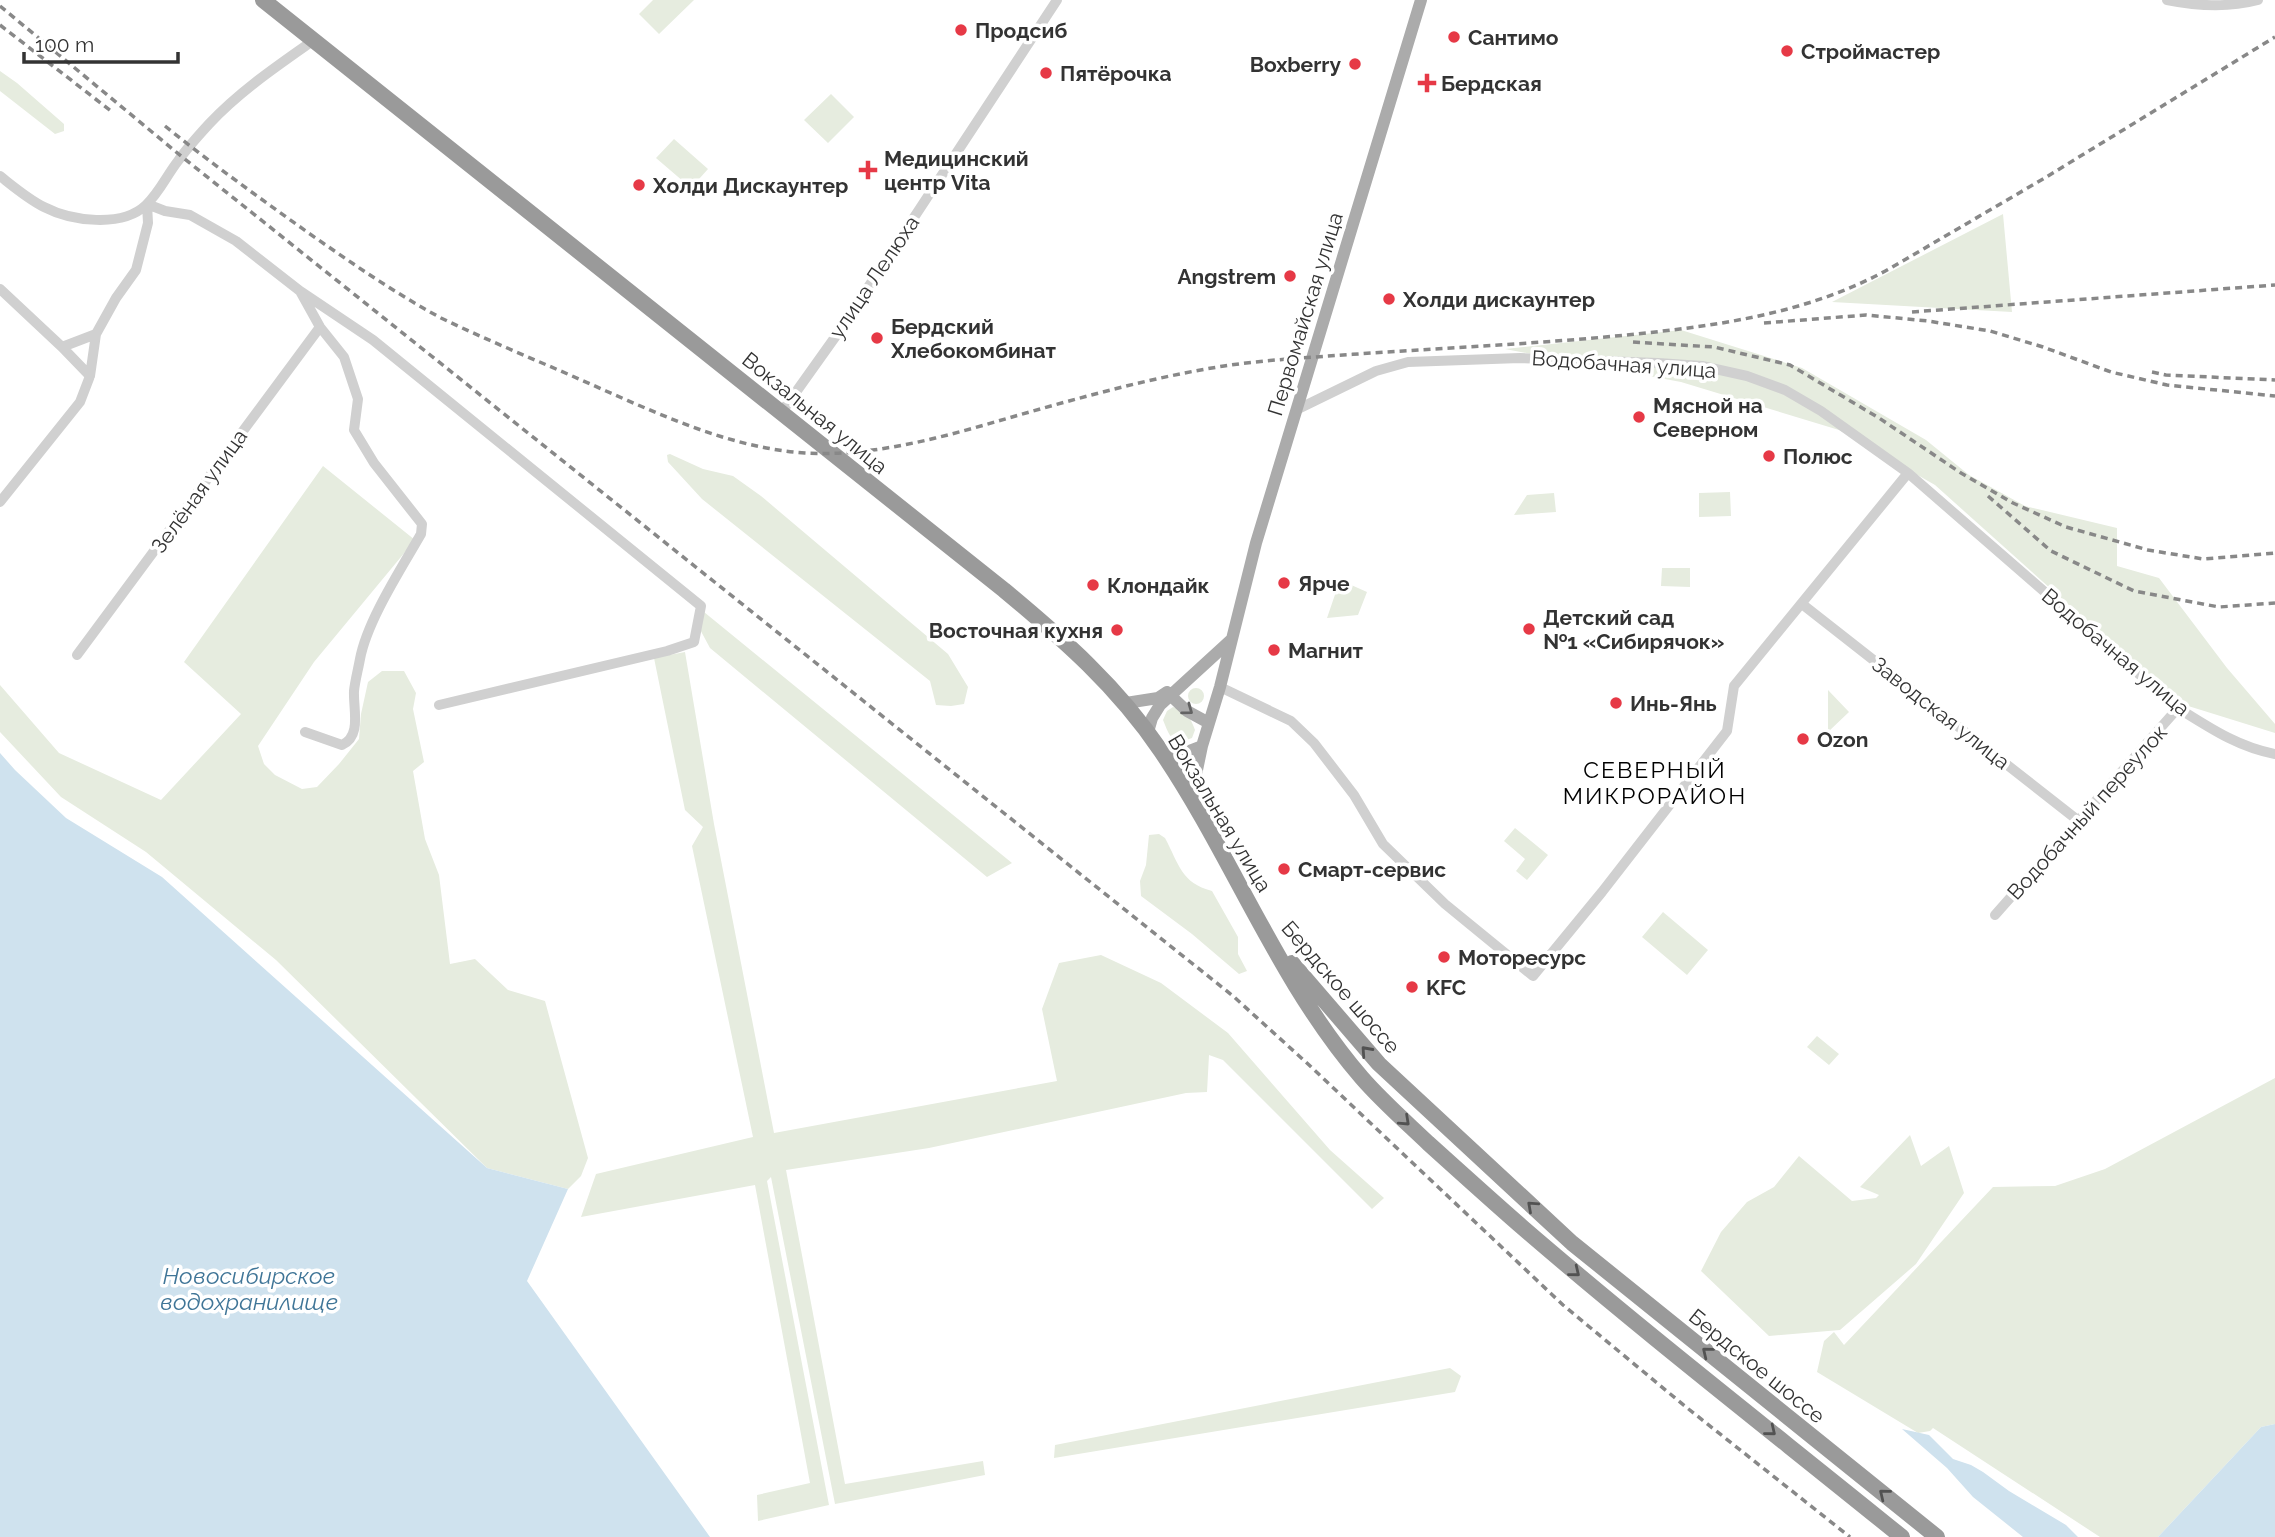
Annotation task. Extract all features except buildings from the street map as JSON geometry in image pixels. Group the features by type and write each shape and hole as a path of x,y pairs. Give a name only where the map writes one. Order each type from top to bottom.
{"highway":[{"name":"Вокзальная улица","path":"263,0 1058,635 1126,703 1162,752 1264,929"},
{"name":"Бердское шоссе","path":"1264,929 1309,1007 1335,1045 1395,1113 1566,1265 1902,1537"},
{"name":"Бердское шоссе","path":"1264,929 1379,1064 1514,1190 1627,1289 1937,1537"}],"main road":[{"name":"Первомайская улица","path":"1193,802 1202,746 1220,687 1256,543 1421,0"},
{"path":"1147,732 1152,718 1170,695 1231,639"},
{"path":"1126,703 1158,698 1191,676"},
{"path":"1170,695 1187,711 1209,723"},
{"path":"1162,752 1189,751 1202,746"}],"street":[{"name":"улица Лелюха","path":"782,413 1057,0"},
{"path":"2167,0 2205,6 2243,4 2258,0"},
{"path":"0,176 31,200 67,216 111,219 128,215 147,204 181,156 213,121 269,71 314,40"},
{"path":"147,204 165,211 190,215 236,241 300,291 373,340 701,607 694,642 667,651 439,705"},
{"path":"0,502 80,402 90,376 96,334 116,298 136,270 148,223 147,204"},
{"path":"0,289 62,346 90,376"},
{"path":"300,291 320,327 344,357 358,398 354,430 374,463 422,524 421,534 368,631 354,690 355,724 352,736 342,745 305,732"},
{"name":"Зелёная улица","path":"77,655 320,327"},
{"path":"62,346 96,334"},
{"name":"Водобачная улица","path":"1296,410 1376,371 1408,362 1520,358 1702,366 1748,376 1785,390 1821,411 1908,473 2178,708 2216,732 2252,750 2275,754"},
{"path":"1220,687 1291,721 1314,743 1354,795 1383,844 1445,904 1533,976 1602,892 1727,730 1734,686 1908,473"},
{"name":"Заводская улица","path":"1802,604 2080,821"},
{"name":"Водобачный переулок","path":"1995,915 2178,708"}],"shaded area":[{"path":"653,0 694,0 659,34 639,14"},
{"path":"0,71 64,124 64,131 55,134 0,91"},
{"path":"831,94 854,117 828,143 804,120"},
{"path":"674,139 708,169 691,188 656,158"},
{"path":"2003,214 2012,312 1832,302"},
{"path":"1681,330 1802,368 1926,440 1969,475 2025,506 2117,528 2117,566 2159,578 2227,668 2275,724 2275,733 2185,705 1935,485 1839,430 1681,382 1505,349"},
{"path":"667,455 703,469 733,476 761,496 948,654 968,687 964,704 936,705 930,681 702,499 668,462"},
{"path":"323,466 415,540 314,662 258,746 264,764 275,775 302,789 317,787 359,739 368,682 382,671 404,671 416,693 413,709 424,762 413,771 425,839 439,875 450,964 475,959 508,990 545,1001 588,1158 581,1176 568,1189 487,1168 276,960 146,852 61,797 0,732 0,685 59,753 161,800 241,714 184,662"},
{"path":"1730,492 1731,516 1699,517 1699,493"},
{"path":"1554,493 1556,512 1514,515 1527,495"},
{"path":"1662,568 1690,568 1690,587 1661,586"},
{"path":"1340,580 1367,592 1358,615 1327,618"},
{"path":"704,612 1012,863 987,877 710,648 696,622"},
{"path":"685,652 714,824 774,1133 1057,1081 1042,1009 1059,963 1101,955 1161,983 1228,1033 1330,1150 1384,1198 1372,1209 1223,1060 1209,1055 1207,1092 1186,1093 929,1148 786,1170 845,1484 983,1461 985,1475 835,1504 771,1177 767,1181 829,1505 758,1521 757,1495 810,1483 755,1185 581,1217 596,1174 753,1137 692,846 703,827 685,810 654,658"},
{"path":"1193,688 1199,688 1204,696 1202,702 1193,704 1188,699 1188,693"},
{"path":"1828,690 1849,712 1828,732"},
{"path":"1173,707 1184,712 1189,718 1195,730 1192,738 1180,741 1170,735 1163,720 1167,711"},
{"path":"1515,828 1548,855 1527,880 1516,871 1525,859 1504,841"},
{"path":"1159,834 1165,838 1187,878 1212,891 1238,937 1238,954 1247,971 1239,974 1141,896 1140,881 1146,865 1149,835"},
{"path":"1663,912 1708,950 1687,975 1642,937"},
{"path":"1817,1036 1839,1054 1829,1065 1807,1047"},
{"path":"2275,1078 2275,1424 2261,1427 2158,1537 2100,1537 1933,1428 1918,1433 1817,1372 1824,1341 1834,1332 1844,1345 1993,1187 2055,1186 2105,1169"},
{"path":"1910,1135 1921,1166 1949,1146 1964,1193 1916,1264 1840,1330 1769,1336 1701,1271 1721,1232 1747,1202 1774,1187 1799,1156 1852,1201 1876,1198 1879,1195 1860,1187"},
{"path":"1450,1368 1461,1376 1455,1392 1054,1458 1055,1445"}],"water":[{"name":"Новосибирское водохранилище","path":"0,753 66,818 162,877 487,1168 568,1189 527,1281 710,1537 0,1537"},
{"path":"2275,1424 2275,1537 2158,1537 2261,1427"},
{"path":"1902,1429 1929,1435 1953,1459 1983,1472 2066,1525 2078,1537 2023,1537 1973,1497 1947,1468"}],"railway":[{"path":"0,6 181,156 1233,996 1563,1305 1850,1537"},
{"path":"0,25 111,111"},
{"path":"165,126 326,245 441,318 678,422 728,439 805,453 860,452 914,443 1120,388 1224,366 1284,359 1636,334 1734,321 1798,306 1859,284 1889,269 2043,179 2275,37"},
{"path":"1912,312 2275,285"},
{"path":"1764,323 1866,315 1928,321 1990,331 2111,372 2167,385 2275,396"},
{"path":"1633,342 1714,347 1790,365 1879,418 1961,473 2013,503 2066,527 2148,550 2203,559 2275,553"},
{"path":"2152,372 2275,380"},
{"path":"1988,496 2051,551 2134,591 2219,607 2275,603"}],"place":[{"name":"Продсиб","path":"961,30"},
{"name":"Сантимо","path":"1454,37"},
{"name":"Строймастер","path":"1787,51"},
{"name":"Boxberry","path":"1355,64"},
{"name":"Пятёрочка","path":"1046,73"},
{"name":"Бердская","path":"1427,83"},
{"name":"Медицинский центр Vita","path":"868,170"},
{"name":"Холди Дискаунтер","path":"639,185"},
{"name":"Angstrem","path":"1290,276"},
{"name":"Холди дискаунтер","path":"1389,299"},
{"name":"Бердский Хлебокомбинат","path":"877,338"},
{"name":"Мясной на Северном","path":"1639,417"},
{"name":"Полюс","path":"1769,456"},
{"name":"Ярче","path":"1284,583"},
{"name":"Клондайк","path":"1093,585"},
{"name":"Детский сад №1 «Сибирячок»","path":"1529,629"},
{"name":"Восточная кухня","path":"1117,630"},
{"name":"Магнит","path":"1274,650"},
{"name":"Инь-Янь","path":"1616,703"},
{"name":"Ozon","path":"1803,739"},
{"name":"Смарт-сервис","path":"1284,869"},
{"name":"Моторесурс","path":"1444,957"},
{"name":"KFC","path":"1412,987"}],"district":[{"name":"СЕВЕРНЫЙ МИКРОРАЙОН","path":"1655,782"}]}
